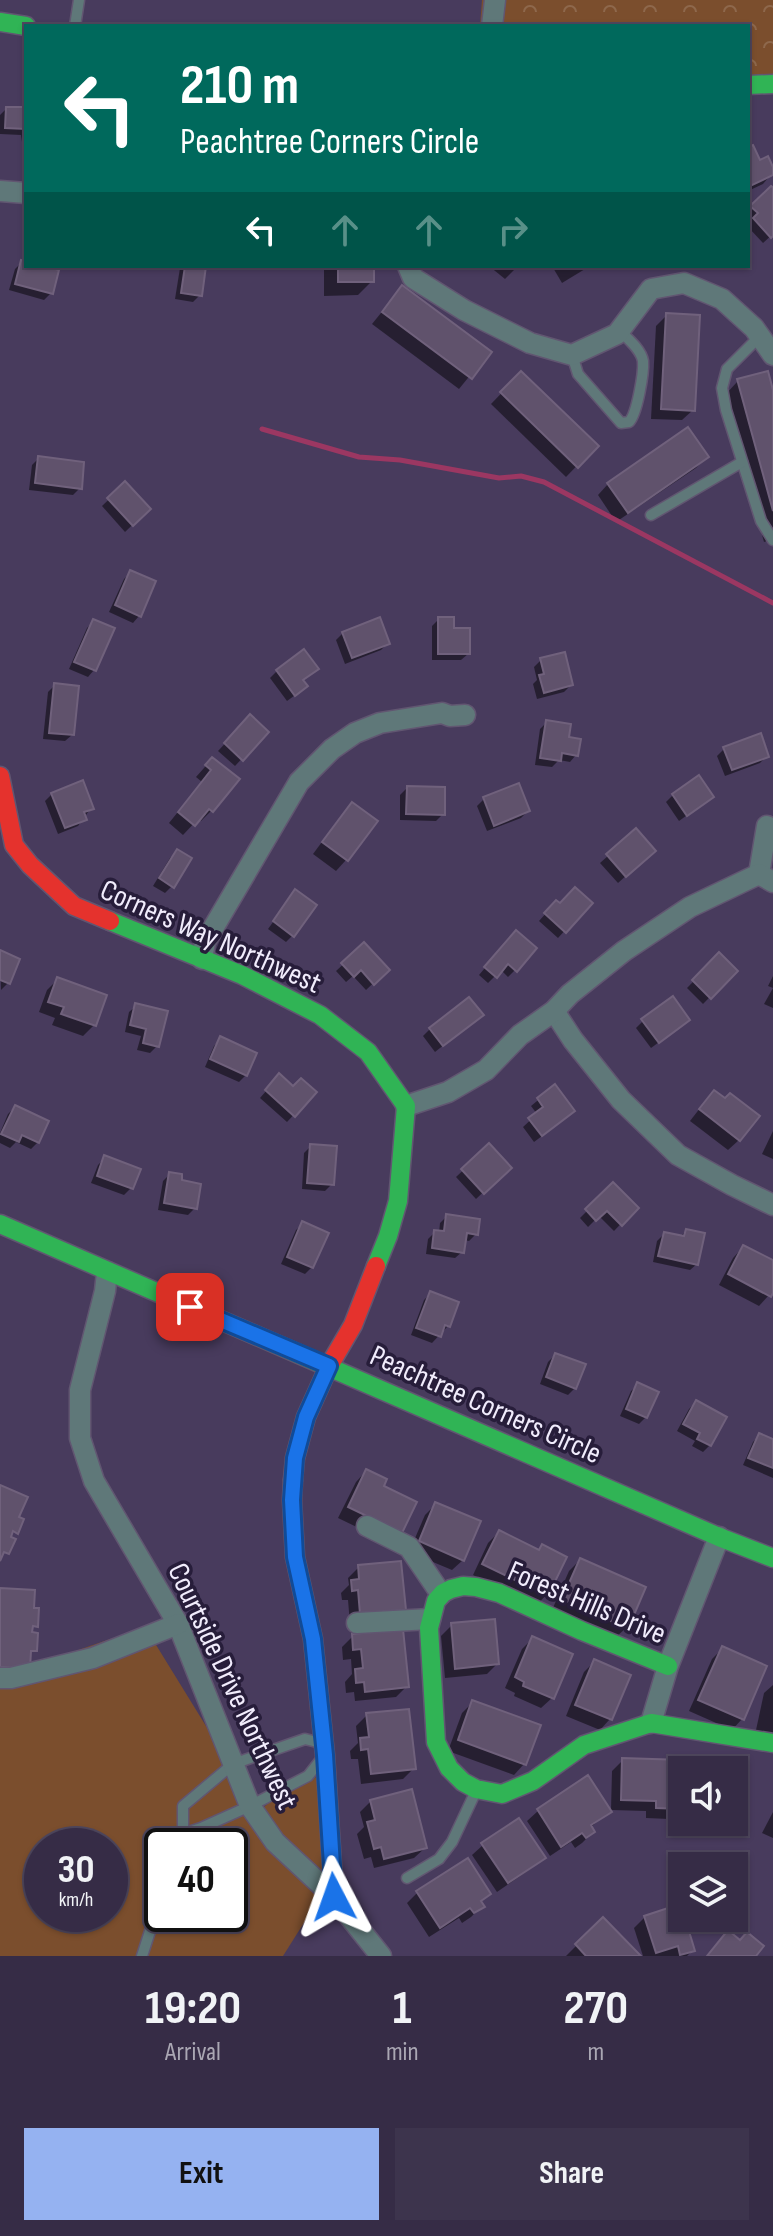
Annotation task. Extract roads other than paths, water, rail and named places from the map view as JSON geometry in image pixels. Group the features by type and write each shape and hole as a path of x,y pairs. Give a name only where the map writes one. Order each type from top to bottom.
{"street":[{"path":"492,24 495,0"},
{"path":"0,22 24,26"},
{"path":"750,85 773,84"},
{"path":"0,191 24,193"},
{"path":"409,268 413,278 464,310 530,343 572,355 617,334 651,289 684,283 722,299 760,336 773,355"},
{"path":"202,959 205,942 299,782 332,749 355,733 380,723 442,713 465,715"},
{"name":"Corners Way Northwest","path":"0,776 7,846 74,906 242,975 320,1015 368,1052 406,1106"},
{"path":"334,1897 313,1639 295,1557 292,1500 295,1458 306,1417 329,1366 353,1325 388,1236 398,1201 406,1106 448,1092 486,1070 520,1035 554,1011 570,994 637,942 690,907 766,878 767,826"},
{"path":"554,1011 621,1100 678,1155 773,1205"},
{"name":"Peachtree Corners Circle","path":"0,1224 773,1558"},
{"name":"Courtside Drive Northwest","path":"107,1272 80,1390 80,1438 94,1481 178,1624 250,1806 275,1842 334,1897 381,1956"},
{"path":"367,1526 409,1547 441,1594 434,1605 429,1633 436,1742 449,1768 463,1782 476,1789 502,1794 533,1781 584,1745 651,1723 773,1743"},
{"path":"651,1723 668,1666 719,1537"},
{"name":"Forest Hills Drive","path":"441,1594 467,1586 493,1591 668,1666"},
{"path":"357,1623 430,1619"},
{"path":"0,1678 93,1658 178,1624"}],"lane":[{"path":"75,24 79,0"},
{"path":"572,355 578,374 587,386 621,423 629,422 637,409 643,359 619,330"},
{"path":"760,336 727,369 722,388 761,521 773,540"},
{"path":"651,515 742,462"},
{"path":"183,1828 183,1806 233,1764 305,1739 324,1749 308,1776 201,1828"},
{"path":"407,1878 439,1859 452,1842 476,1789"},
{"path":"142,1956 150,1932"}],"waterway":[{"path":"262,429 359,457 400,460 499,478 521,476 544,482 773,603"}]}
